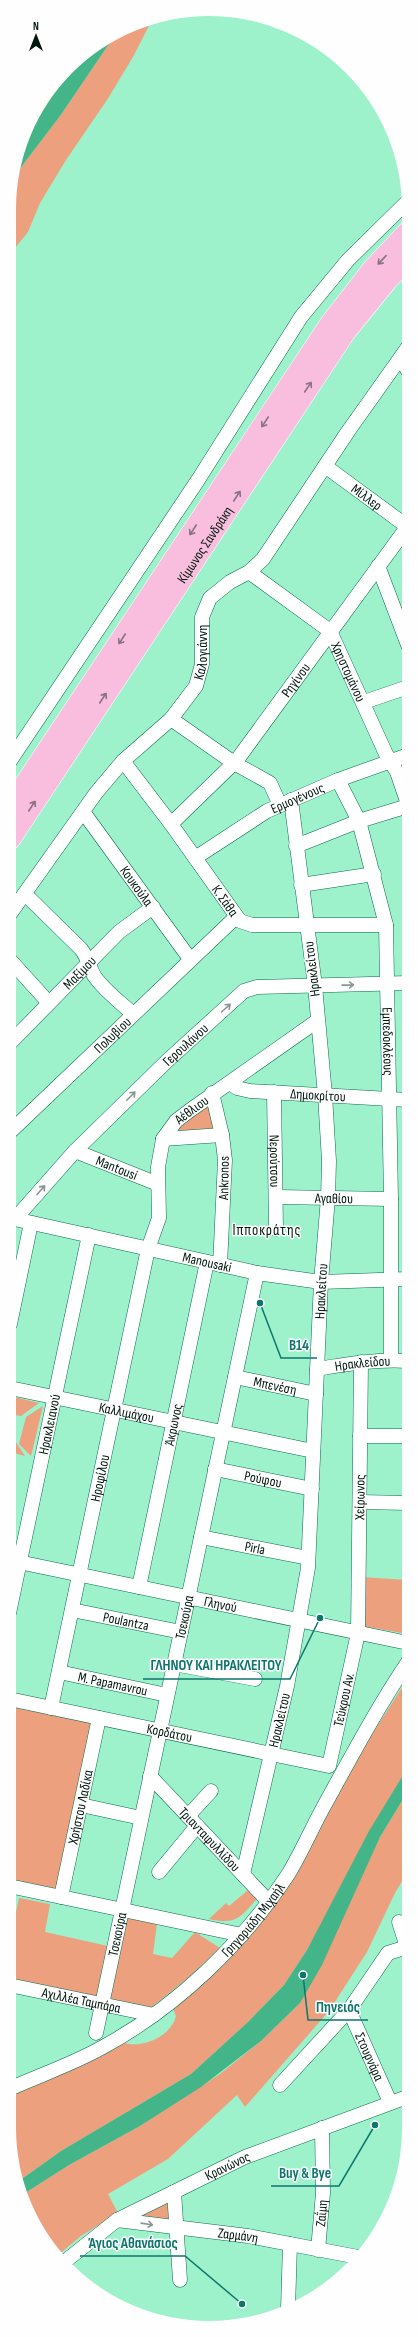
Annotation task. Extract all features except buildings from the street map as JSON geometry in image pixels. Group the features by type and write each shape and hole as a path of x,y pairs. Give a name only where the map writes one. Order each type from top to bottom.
{"highway":[{"name":"Κίμωνος Σανδράκη","path":"16,798 331,323 373,269 402,238"},
{"name":"Κίμωνος Σανδράκη","path":"16,830 345,332 388,279 402,264"}],"street":[{"path":"16,752 198,480 300,318 348,260 402,207"},
{"name":"Καλογιάννη","path":"16,906 84,813 96,794 123,761 171,719 196,686 201,673 202,618 210,598 230,582 249,572 263,559 325,466 402,357"},
{"name":"Μίλλερ","path":"325,466 402,522"},
{"name":"Ρηγίνου","path":"171,824 234,763 402,534"},
{"path":"378,566 402,629"},
{"name":"Χρηστομάνου","path":"249,572 330,631 364,702 402,790"},
{"path":"364,702 402,689"},
{"name":"Ηρακλείτου","path":"171,719 234,763 270,783 286,802 296,846 315,986 325,1095 329,1161 328,1198 321,1282 308,1558 287,1686 243,1874"},
{"name":"Ερμογένους","path":"195,858 286,802 338,780 402,757"},
{"name":"Κ. Σάθα","path":"123,761 171,824 236,917 245,924 386,925"},
{"name":"Εμπεδοκλέους","path":"338,780 359,821 374,874 386,925 390,1099 392,1279 391,1360"},
{"path":"296,846 359,821 402,807"},
{"name":"Κουκούλα","path":"84,813 190,959"},
{"path":"301,885 374,874"},
{"path":"25,894 81,949 90,962 93,973 100,983 133,1014"},
{"name":"Μαξίμου","path":"16,1037 118,932 153,907"},
{"name":"Πολυβίου","path":"16,1126 214,936 236,917"},
{"path":"16,967 49,1004"},
{"name":"Γερουλάνου","path":"16,1215 75,1151 167,1061 244,991 257,987 402,983"},
{"name":"Αέθλιου","path":"148,1248 159,1218 158,1162 163,1139 180,1118 212,1094 318,1021"},
{"name":"Δημοκρίτου","path":"230,1083 245,1090 402,1100"},
{"name":"Νερούτσου","path":"274,1092 276,1229"},
{"name":"Ankronos","path":"212,1094 222,1135 226,1184 214,1263"},
{"path":"163,1139 222,1135"},
{"name":"Mantousi","path":"75,1151 158,1184"},
{"name":"Αγαθίου","path":"276,1197 391,1199"},
{"name":"Manousaki","path":"16,1220 257,1273 321,1282 402,1279"},
{"path":"16,1295 31,1223"},
{"name":"Ηρακλειανού","path":"16,1557 55,1397 89,1235"},
{"name":"Ηροφίλου","path":"51,1708 148,1248"},
{"name":"Άκρωνος","path":"139,1587 174,1422 214,1263"},
{"name":"Τσεκούρα","path":"96,2033 257,1273"},
{"name":"Ηρακλείδου","path":"317,1369 361,1362 402,1361"},
{"name":"Χείρωνος","path":"358,1633 361,1362"},
{"name":"Μπενέση","path":"235,1376 316,1394"},
{"name":"Καλλιμάχου","path":"16,1389 313,1451"},
{"path":"360,1436 402,1436"},
{"name":"Ρούφου","path":"215,1469 312,1489"},
{"path":"360,1502 402,1502"},
{"name":"Pirla","path":"201,1537 308,1558"},
{"name":"Γληνού","path":"16,1561 402,1642"},
{"name":"Poulantza","path":"72,1610 181,1632"},
{"name":"Τεύκρου Αν.","path":"329,1766 358,1633"},
{"path":"174,1664 255,1679"},
{"name":"Γρηγοριάδη Μιχαήλ","path":"16,2085 102,2048 154,2015 187,1990 242,1935 269,1902 290,1871 374,1715 402,1671"},
{"name":"M. Papamavrou","path":"59,1672 167,1695"},
{"name":"Κορδάτου","path":"16,1700 329,1766"},
{"name":"Χρήστου Λαδίκα","path":"61,1897 99,1718"},
{"name":"Τριανταφυλλίδου","path":"150,1776 269,1902"},
{"path":"159,1872 211,1791"},
{"path":"80,1805 142,1818"},
{"path":"16,1887 242,1935"},
{"path":"399,1922 402,1931"},
{"path":"280,2085 349,2010 388,1953 402,1949"},
{"name":"Αχιλλέα Ταμπάρα","path":"16,1986 154,2015"},
{"name":"Στουρνάρα","path":"349,2010 390,2102"},
{"path":"390,2102 402,2094"},
{"name":"Κρανώνος","path":"68,2259 117,2220 246,2157 402,2098"},
{"name":"Ζαΐμη","path":"318,2250 323,2193 322,2128"},
{"path":"174,2192 180,2280"},
{"name":"Ζαρμάνη","path":"117,2220 248,2236 353,2256"},
{"path":"288,2304 290,2244"}],"shaded area":[{"path":"149,25 133,57 107,100 66,160 40,203 28,232 16,247 16,196 21,167 60,116 108,45 124,36"},
{"path":"108,45 60,116 21,167 26,147 36,124 42,112 56,92 82,64"},
{"path":"208,1104 214,1129 175,1133 176,1130"},
{"path":"16,1397 39,1403 21,1416 16,1415"},
{"path":"43,1406 31,1456 19,1444 26,1417"},
{"path":"16,1442 25,1456 16,1454"},
{"path":"361,1577 402,1580 402,1633 362,1626"},
{"path":"402,1687 402,1778 307,1950 284,1985 248,2022 191,2074 61,2151 23,2178 16,2141 16,2089 122,2042 129,2044 146,2043 161,2036 173,2023 176,2016 173,2009 240,1941"},
{"path":"16,1707 92,1723 58,1890 16,1881"},
{"path":"402,1777 402,1801 380,1837 322,1965 300,2003 261,2041 201,2087 140,2126 69,2165 27,2192 23,2178 61,2151 191,2074 248,2022 284,1985 307,1950 369,1831"},
{"path":"402,1801 402,1881 367,1952 329,2011 245,2107 237,2095 168,2159 108,2194 118,2213 81,2236 62,2252 42,2224 27,2192 69,2165 140,2126 220,2074 261,2041 300,2003 380,1837"},
{"path":"248,1890 257,1899 237,1918 226,1921 209,1919 226,1903 229,1906"},
{"path":"19,1898 50,1904 45,1932 108,1946 97,1997 16,1980 16,1912"},
{"path":"123,1917 157,1924 153,1954 172,1958 195,1932 220,1948 189,1977 148,2010 106,2002"},
{"path":"170,2201 174,2224 144,2221 143,2214"}],"place":[{"name":"Β14","path":"260,1303"},
{"name":"ΓΛΗΝΟΥ ΚΑΙ ΗΡΑΚΛΕΙΤΟΥ","path":"320,1618"},
{"name":"Πηνειός","path":"303,1975"},
{"name":"Buy & Bye","path":"375,2125"},
{"name":"Άγιος Αθανάσιος","path":"242,2304"}],"district":[{"name":"Ιπποκράτης","path":"267,1230"}]}
